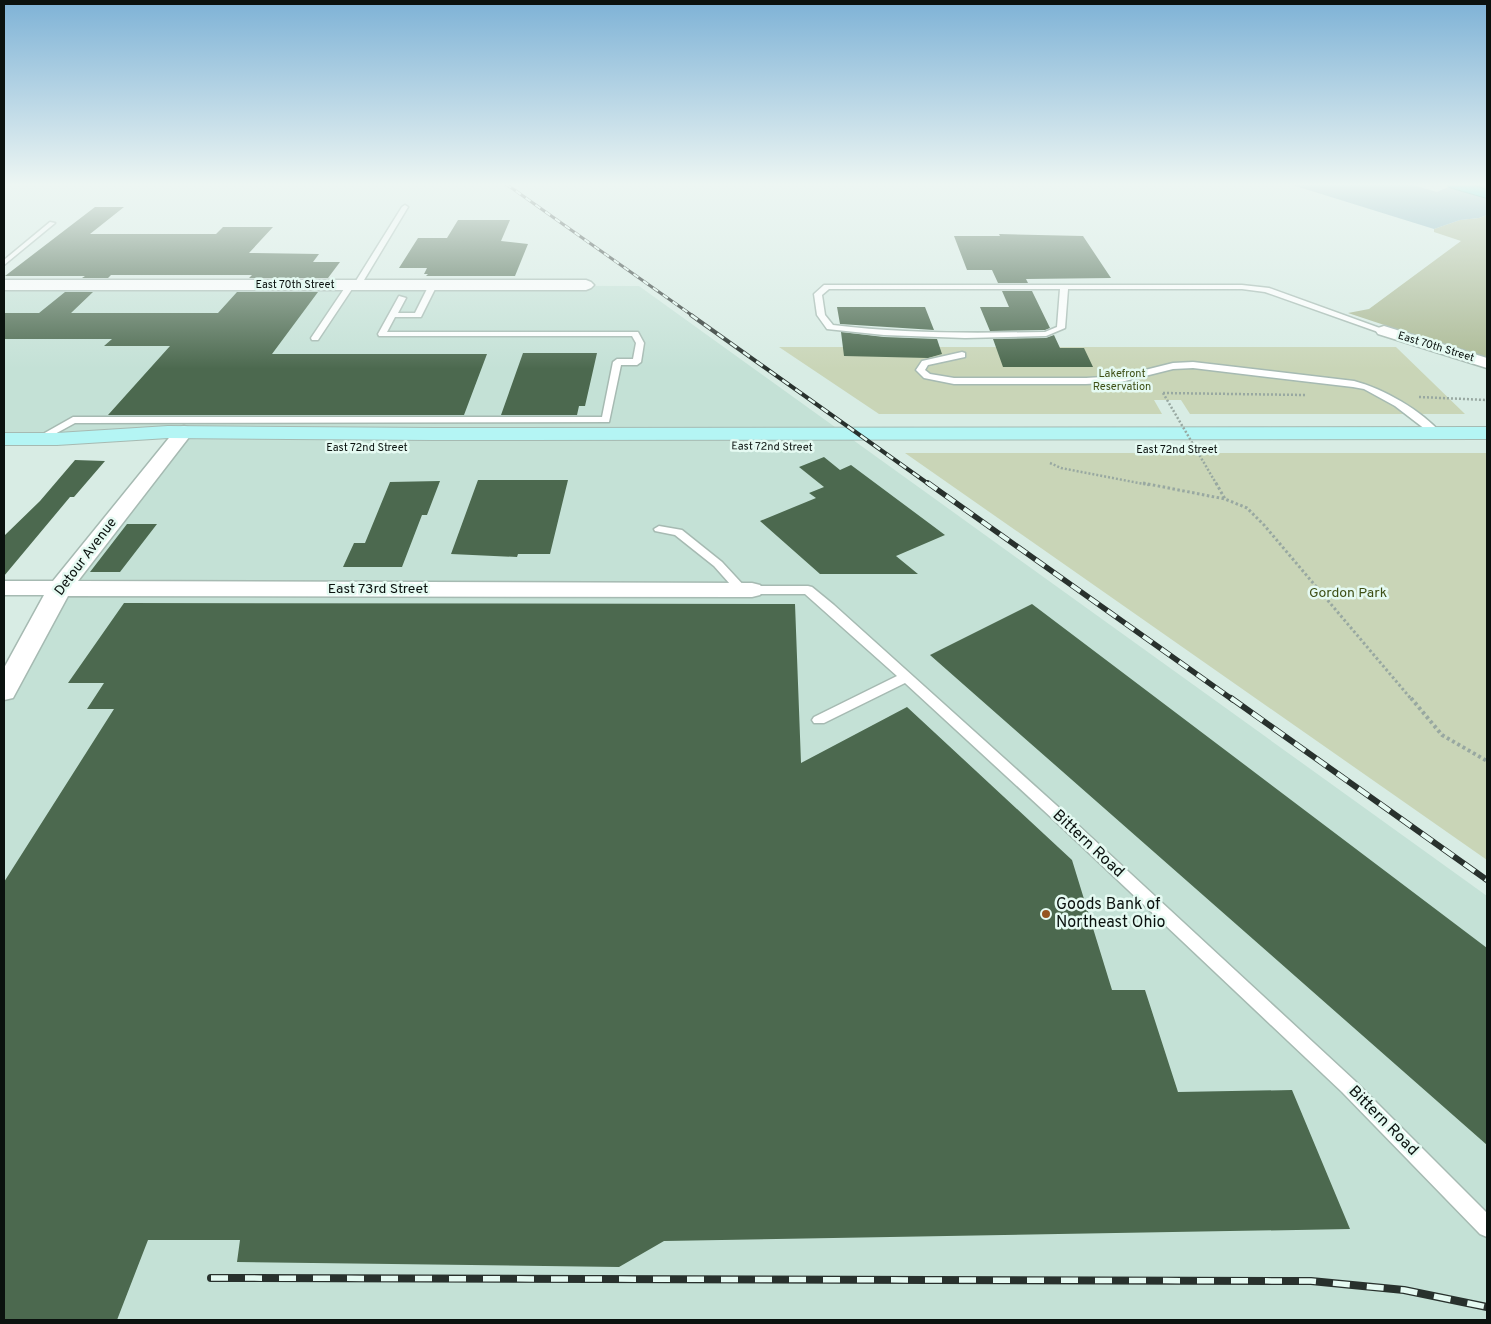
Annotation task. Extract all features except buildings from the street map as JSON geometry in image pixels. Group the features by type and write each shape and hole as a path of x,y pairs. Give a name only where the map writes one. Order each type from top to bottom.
{"main road":[{"name":"East 72nd Street","path":"177,440 424,434 1487,434"},
{"path":"1436,434 1450,451"},
{"name":"East 72nd Street","path":"4,439 926,449 1487,451"}],"street":[{"name":"East 70th Street","path":"4,285 586,285"},
{"name":"East 70th Street","path":"1384,331 1487,363"},
{"name":"Detour Avenue","path":"4,691 60,588 177,440"},
{"name":"East 73rd Street","path":"4,588 747,590"}],"lane":[{"path":"4,263 24,246"},
{"path":"315,338 354,285 380,246"},
{"path":"392,315 418,315 433,285"},
{"path":"1064,287 1061,328 1046,334 946,337 858,331 830,327 821,315 818,294 827,287 1064,287 1242,287 1266,290 1384,331"},
{"path":"48,439 73,420 606,420 617,362 637,362 640,343 635,334 382,334 402,298"},
{"path":"962,355 925,363 920,370 927,376 954,381 1086,381 1121,379 1173,366 1218,367 1354,384 1370,388 1396,401 1436,434"},
{"path":"659,530 678,532 747,590"},
{"name":"Bittern Road","path":"747,590 808,590 906,677 1348,1086 1487,1227"},
{"path":"819,720 906,677"}],"path":[{"path":"1163,393 1225,499"},
{"path":"1050,463 1061,468 1225,499 1247,508 1264,525 1442,735 1487,761"}],"shaded area":[{"path":"4,285 639,286 1487,896 1487,1320 4,1320 4,691 60,588 183,433 57,439 4,439"}],"green space":[{"path":"1455,246 1487,246 1487,359 1348,313 1369,309"},
{"name":"Lakefront Reservation","path":"779,347 1396,347 1465,414 1190,414 1181,400 1154,400 1162,414 879,414"},
{"name":"Gordon Park","path":"905,453 1487,453 1487,860"}],"railway":[{"path":"594,246 693,316"},
{"path":"691,315 930,485"},
{"path":"928,483 1233,700"},
{"path":"1231,698 1487,880"},
{"path":"211,1278 1311,1281 1404,1290 1487,1307"}],"place":[{"name":"Goods Bank of Northeast Ohio","path":"1046,914"}]}
